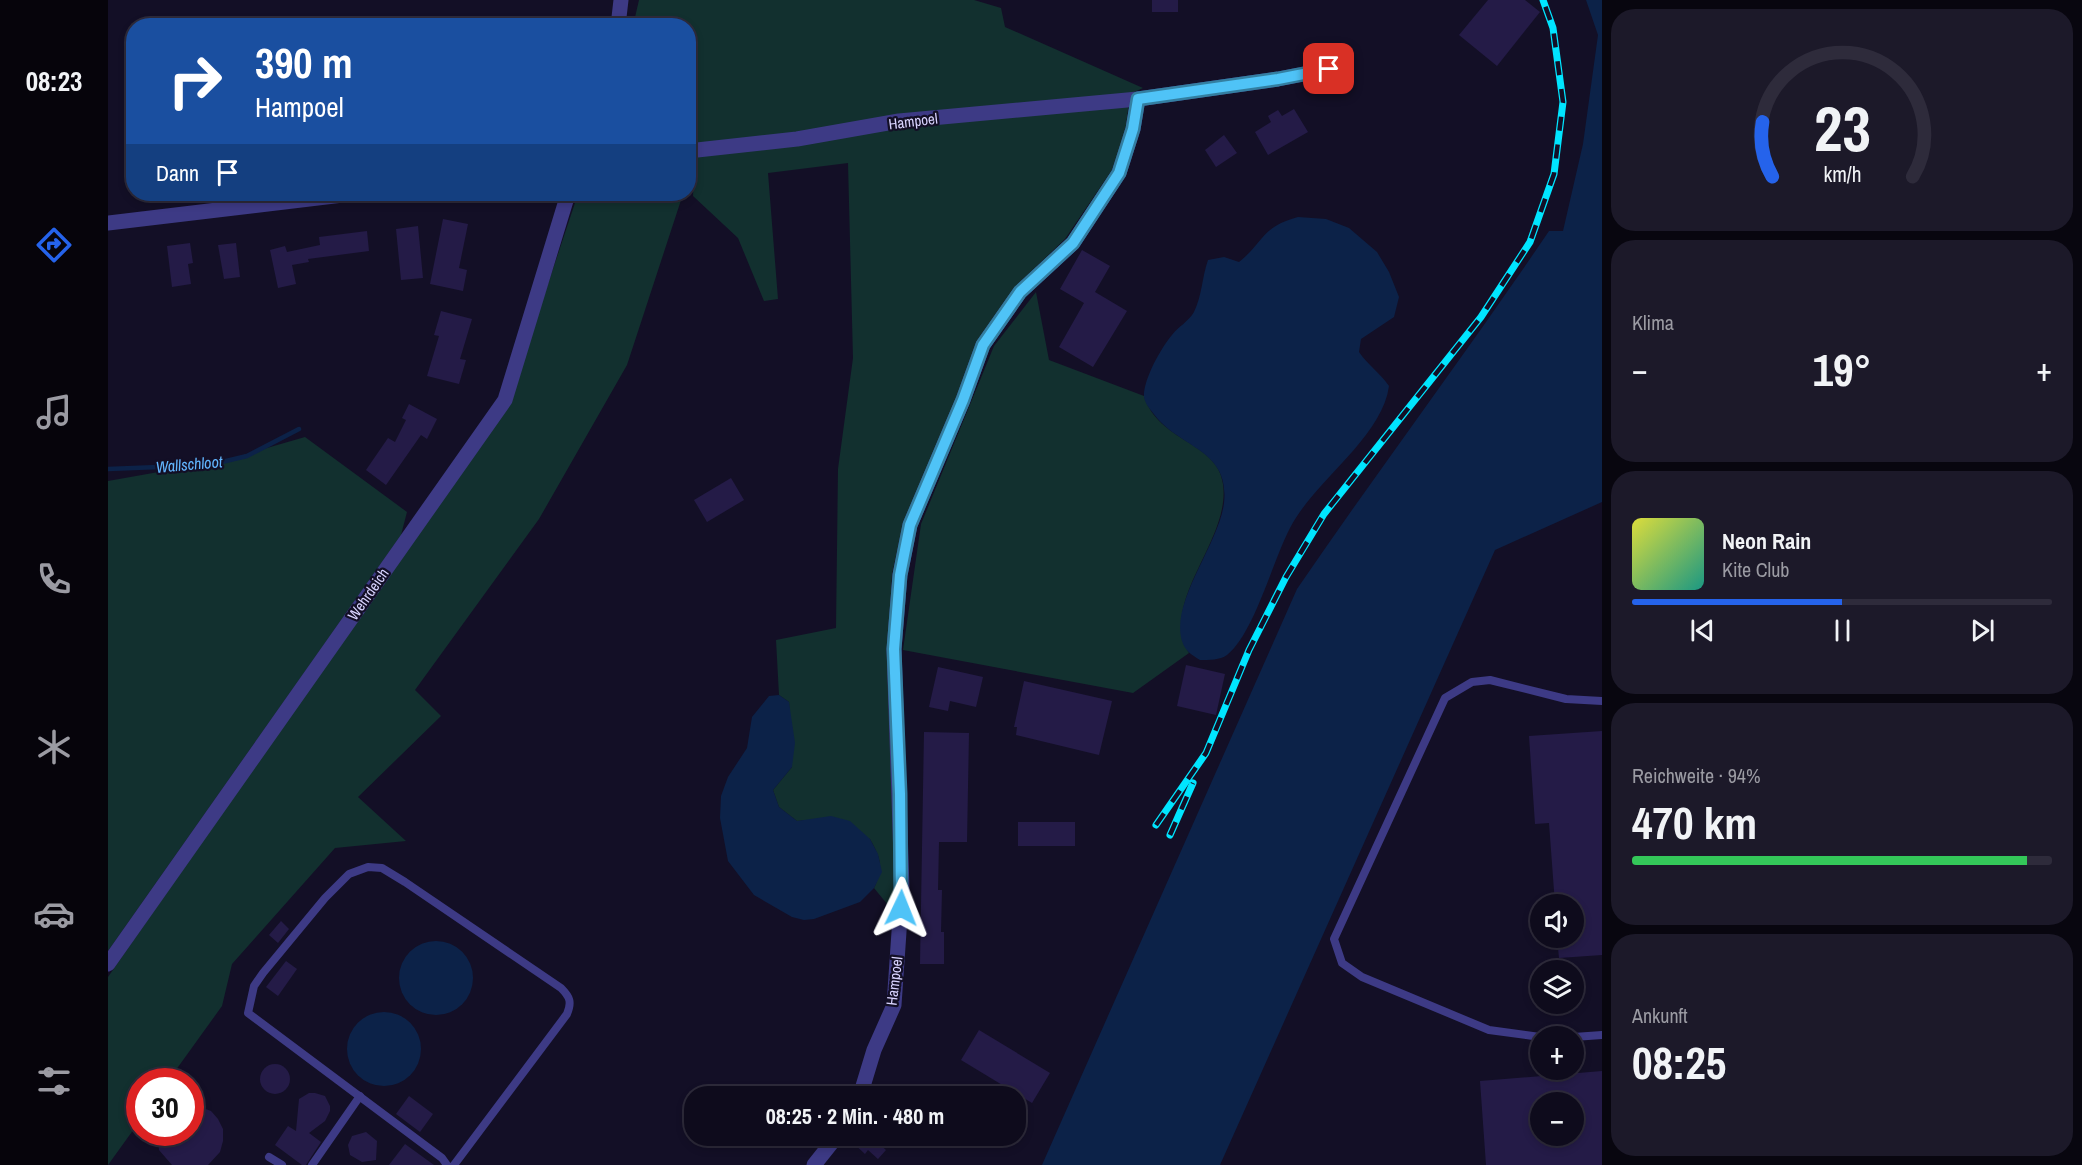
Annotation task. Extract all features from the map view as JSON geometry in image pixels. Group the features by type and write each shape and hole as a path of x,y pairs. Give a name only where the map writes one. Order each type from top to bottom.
{"street":[{"path":"619,18 621,0"},
{"name":"Hampoel","path":"696,151 797,139 899,121 1138,99 1278,79 1329,69"},
{"name":"Hampoel","path":"863,1086 874,1050 894,1005 896,986 902,888 894,649 900,575 910,525 963,400 983,345 1020,292 1073,243 1119,173 1133,129 1138,99"},
{"path":"108,223 292,201"},
{"name":"Wehrdeich","path":"108,964 505,399 566,201"},
{"path":"814,1165 829,1146"}],"lane":[{"path":"1530,1036 1489,1030 1362,977 1342,963 1334,939 1445,698 1472,682 1490,680 1566,699 1602,701"},
{"path":"447,1165 442,1158 248,1013 254,986 263,973 325,898 349,874 368,867 382,868 405,882 561,988 569,997 571,1004 567,1014 454,1165"},
{"path":"1584,1036 1602,1035"},
{"path":"312,1165 360,1096"},
{"path":"268,1157 282,1165"}],"green space":[{"path":"639,0 974,0 1001,8 1005,27 1143,88 1130,94 1125,133 1112,170 1065,239 1014,288 958,395 903,525 892,574 888,648 894,877 892,910 874,888 880,863 870,839 812,820 797,821 779,807 773,790 792,767 789,702 779,695 776,640 836,628 838,469 853,358 848,163 768,173 778,299 764,301 738,238 696,199 696,18 635,18"},
{"path":"576,201 681,201 627,365 539,519 415,690 441,716 358,797 406,841 335,848 232,964 222,1006 177,1068 126,1068 126,1140 108,1165 108,977 509,401"},
{"path":"1036,292 1049,360 1144,396 1151,411 1162,423 1211,459 1219,470 1223,484 1223,505 1217,527 1188,592 1182,613 1182,633 1189,653 1133,693 903,650 921,524 994,346"},
{"path":"305,437 407,512 401,535 108,951 108,481 226,460"}],"water":[{"path":"1586,0 1602,0 1602,502 1495,550 1220,1165 1042,1165 1297,589 1549,231 1563,231 1583,144 1598,35"},
{"path":"1298,217 1326,219 1349,228 1377,252 1389,272 1399,297 1394,317 1361,339 1359,352 1389,386 1384,405 1374,424 1315,493 1290,528 1254,614 1237,645 1224,657 1200,660 1185,647 1180,626 1189,591 1220,519 1224,503 1224,485 1219,471 1211,460 1176,435 1153,413 1145,401 1144,390 1153,364 1163,348 1174,332 1194,312 1208,260 1224,257 1239,262 1270,230"},
{"path":"779,695 789,702 795,743 792,767 773,790 779,807 797,821 831,816 850,821 870,839 878,854 882,872 874,888 860,902 814,919 804,920 792,917 754,895 728,861 720,818 721,796 728,777 747,748 752,717 769,696"},
{"path":"436,941 457,947 467,957 473,978 467,999 457,1009 436,1015 415,1009 405,999 399,978 405,957 415,947"},
{"path":"384,1012 405,1018 415,1028 421,1049 415,1070 405,1080 384,1086 363,1080 353,1070 347,1049 353,1028 363,1018"}],"building":[{"path":"1152,0 1178,0 1178,12 1152,12"},
{"path":"1488,0 1525,0 1540,12 1497,66 1459,35"},
{"path":"1294,109 1308,132 1268,155 1255,132 1271,122 1268,116 1278,110 1282,116"},
{"path":"1224,135 1237,153 1216,167 1205,150"},
{"path":"443,219 468,224 459,268 467,270 463,291 430,284"},
{"path":"418,226 423,278 401,280 396,229"},
{"path":"367,231 369,251 308,259 309,262 292,265 296,284 278,288 270,250 285,246 287,252 320,245 319,237"},
{"path":"190,243 193,263 188,264 191,284 172,287 167,246"},
{"path":"236,243 240,277 224,279 218,245"},
{"path":"1082,250 1110,266 1095,292 1127,311 1093,367 1059,347 1084,303 1060,289"},
{"path":"441,311 472,319 460,359 466,360 459,384 427,376 439,336 434,335"},
{"path":"409,404 437,419 427,439 421,435 386,485 366,470 388,438 395,442 406,420 402,418"},
{"path":"731,478 744,500 707,522 694,500"},
{"path":"1186,665 1225,674 1216,715 1177,706"},
{"path":"938,667 983,677 976,707 950,701 948,711 929,707"},
{"path":"1024,681 1112,701 1099,755 1016,735 1017,727 1014,727"},
{"path":"1602,731 1602,955 1559,958 1558,948 1584,948 1584,894 1554,894 1549,823 1535,824 1529,736"},
{"path":"924,732 969,733 967,842 939,842 938,890 942,890 941,932 944,932 944,964 920,964"},
{"path":"1018,822 1075,822 1075,846 1018,846"},
{"path":"281,921 289,929 278,943 269,935"},
{"path":"286,961 297,969 278,996 266,987"},
{"path":"979,1030 1050,1073 1032,1103 1026,1099 1026,1086 1004,1086 961,1060"},
{"path":"275,1064 286,1068 290,1079 286,1090 275,1094 264,1090 260,1079 264,1068"},
{"path":"1602,1071 1602,1165 1486,1165 1480,1081 1530,1077 1530,1080 1584,1080 1584,1072"},
{"path":"309,1093 325,1096 330,1111 325,1121 309,1133 321,1142 306,1165 302,1165 275,1145 288,1126 296,1131 299,1099"},
{"path":"409,1096 433,1114 420,1132 396,1114"},
{"path":"204,1108 211,1111 223,1129 220,1152 208,1165 172,1165 159,1150 159,1146 204,1146"},
{"path":"366,1132 377,1141 376,1160 362,1162 350,1155 348,1145 352,1136"},
{"path":"405,1144 434,1165 389,1165"},
{"path":"856,1146 882,1146 886,1150 878,1159 868,1150 865,1154"}],"waterway":[{"name":"Wallschloot","path":"108,469 209,465 247,456 299,429"}],"railway":[{"path":"1156,825 1206,753 1249,650 1286,577 1324,514 1481,317 1530,242 1554,174 1563,102 1553,28 1543,0"},
{"path":"1170,835 1193,783"}],"route":[{"path":"901,908 900,794 894,649 900,575 910,525 963,400 983,345 1020,292 1073,243 1119,173 1133,129 1138,99 1278,79 1329,69"}]}
